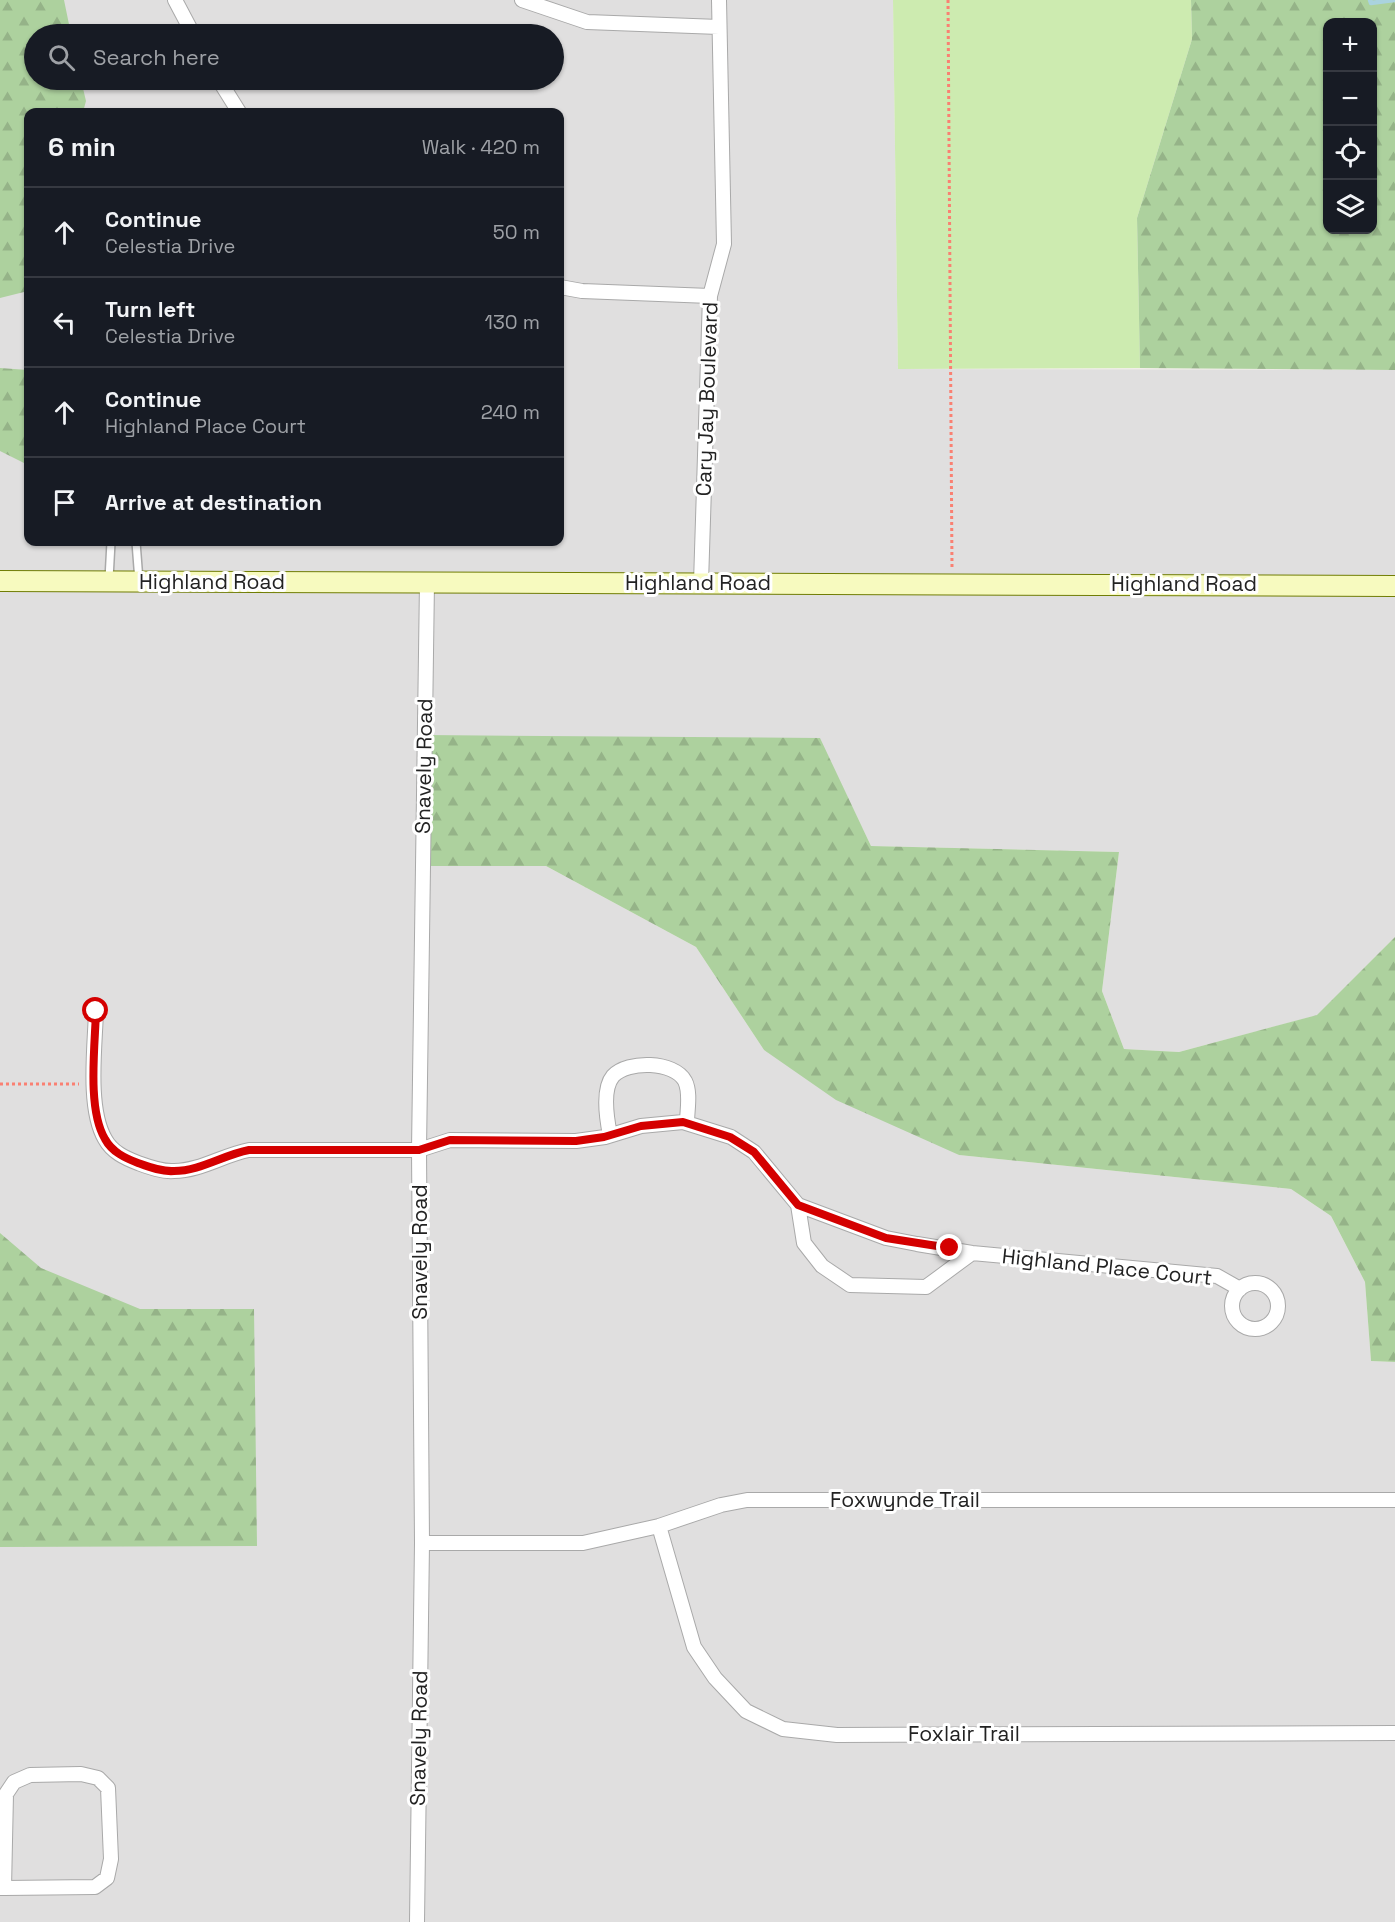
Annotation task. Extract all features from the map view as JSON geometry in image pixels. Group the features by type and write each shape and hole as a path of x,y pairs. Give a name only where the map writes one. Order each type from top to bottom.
{"street":[{"path":"175,0 188,24"},
{"path":"522,0 587,22 719,27"},
{"name":"Cary Jay Boulevard","path":"700,583 710,296 724,244 719,0"},
{"path":"225,90 236,108"},
{"path":"564,288 582,291 710,296"},
{"name":"Highland Road","path":"0,581 1395,586"},
{"name":"Snavely Road","path":"417,1922 422,1543 419,1150 427,582"},
{"name":"Highland Place Court","path":"96,1011 96,1110 105,1139 121,1156 149,1167 173,1172 199,1167 227,1154 249,1150 419,1150 450,1140 576,1141 641,1126 687,1123 730,1137 754,1152 798,1205 886,1238 972,1253 1217,1276 1240,1289"},
{"path":"610,1135 607,1119 608,1088 612,1077 631,1066 667,1068 684,1080 688,1092 687,1123"},
{"name":"Highland Place Court","path":"798,1205 804,1243 822,1266 850,1286 926,1287 972,1253"},
{"name":"Foxwynde Trail","path":"422,1543 583,1543 658,1526 721,1505 747,1500 1395,1500"},
{"name":"Foxlair Trail","path":"658,1526 694,1647 715,1678 746,1711 783,1729 837,1735 1395,1733"},
{"path":"81,1774 98,1778 108,1788 111,1859 106,1878 95,1887 2,1888 6,1794 14,1782 30,1775 81,1774"}],"lane":[{"path":"109,582 111,546"},
{"path":"136,546 139,582"}],"path":[{"path":"948,0 952,583"},
{"path":"0,1084 95,1084"}],"shaded area":[{"path":"0,0 893,0 898,369 1395,370 1395,937 1318,1015 1179,1052 1124,1049 1102,991 1119,852 871,846 819,738 423,866 546,866 696,947 764,1050 959,1155 1291,1189 1331,1216 1365,1282 1371,1361 1395,1362 1395,1922 0,1922"}],"green space":[{"path":"0,0 64,0 69,24 24,24 24,90 83,90 86,101 84,108 24,108 24,292 0,298"},
{"path":"893,0 1191,0 1192,39 1137,218 1140,368 898,369"},
{"path":"1191,0 1395,0 1395,370 1140,368 1137,218 1192,39"},
{"path":"0,368 24,370 24,463 0,451"},
{"path":"425,735 820,738 871,846 1119,852 1102,991 1124,1049 1179,1052 1317,1015 1395,937 1395,1362 1371,1361 1365,1282 1331,1216 1291,1189 959,1155 836,1100 764,1050 696,947 546,866 423,866"},
{"path":"0,1233 41,1268 140,1309 254,1309 257,1546 0,1547"}],"waterway":[{"path":"1370,0 1371,3 1394,0"}],"route":[{"path":"96,1011 96,1110 105,1139 121,1156 149,1167 173,1172 199,1167 227,1154 249,1150 419,1150 450,1140 576,1141 604,1137 641,1126 683,1122 730,1137 754,1152 798,1205 822,1212 848,1225 886,1238 950,1248"}]}
